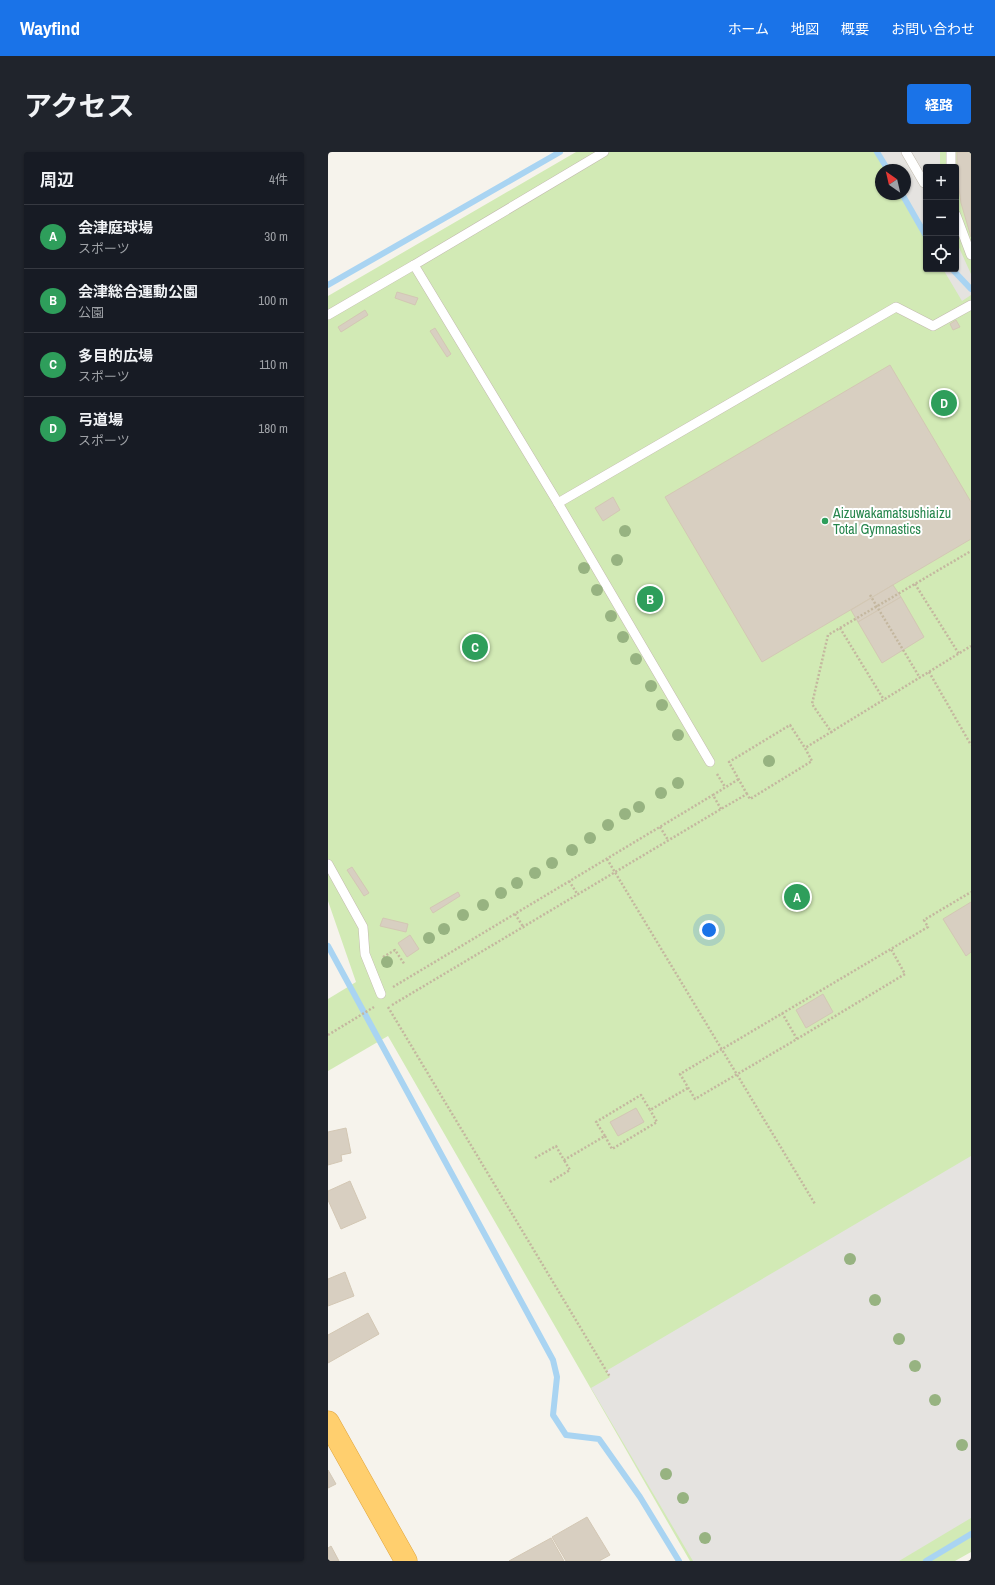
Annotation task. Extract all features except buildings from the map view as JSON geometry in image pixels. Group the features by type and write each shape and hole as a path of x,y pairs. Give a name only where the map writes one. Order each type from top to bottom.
{"highway":[{"path":"328,1422 406,1561"}],"lane":[{"path":"328,315 604,152"},
{"path":"906,152 923,181"},
{"path":"951,152 951,164"},
{"path":"959,223 971,255"},
{"path":"414,264 558,503 710,762"},
{"path":"558,503 896,307 933,326 971,305"},
{"path":"328,864 363,927 365,954 383,998"}],"path":[{"path":"832,733 812,704 828,635 971,551"},
{"path":"915,584 959,654"},
{"path":"870,596 920,678"},
{"path":"840,628 884,700"},
{"path":"805,748 832,733 971,646"},
{"path":"929,672 971,745"},
{"path":"790,725 805,748 812,760 750,799 729,762 790,725"},
{"path":"328,1034 515,914 739,779"},
{"path":"389,1007 747,794"},
{"path":"713,795 722,809"},
{"path":"660,827 668,840"},
{"path":"607,859 815,1204"},
{"path":"569,881 578,894"},
{"path":"891,949 906,974 695,1098 680,1074 928,927 924,920 971,892"},
{"path":"515,914 524,928"},
{"path":"395,950 405,964"},
{"path":"383,998 610,1377"},
{"path":"782,1014 797,1038"},
{"path":"650,1110 688,1088"},
{"path":"641,1095 657,1122 612,1148 605,1136 596,1122 641,1095"},
{"path":"564,1160 605,1136"},
{"path":"535,1158 556,1146 570,1170 550,1182"}],"green space":[{"path":"576,152 971,152 971,1552 955,1561 690,1561 388,1036 328,1071 328,999 356,982 328,901 328,296"}],"shaded area":[{"path":"876,152 940,152 940,164 923,164 923,234 903,200 911,200 911,164 883,164"},
{"path":"959,248 971,274 971,295 962,301 945,272 959,272"},
{"path":"971,1156 971,1518 899,1561 693,1561 591,1388 610,1377 606,1371"}],"waterway":[{"path":"328,285 560,152"},
{"path":"877,152 884,164"},
{"path":"905,200 923,231"},
{"path":"955,272 971,289"},
{"path":"328,946 553,1360 557,1377 553,1415 566,1435 599,1439 640,1497 679,1561"},
{"path":"926,1561 971,1534"}],"place":[{"name":"弓道場","path":"944,403"},
{"name":"Aizuwakamatsushiaizu Total Gymnastics","path":"825,521"},
{"name":"会津総合運動公園","path":"650,599"},
{"name":"多目的広場","path":"475,647"},
{"name":"会津庭球場","path":"797,897"}]}
